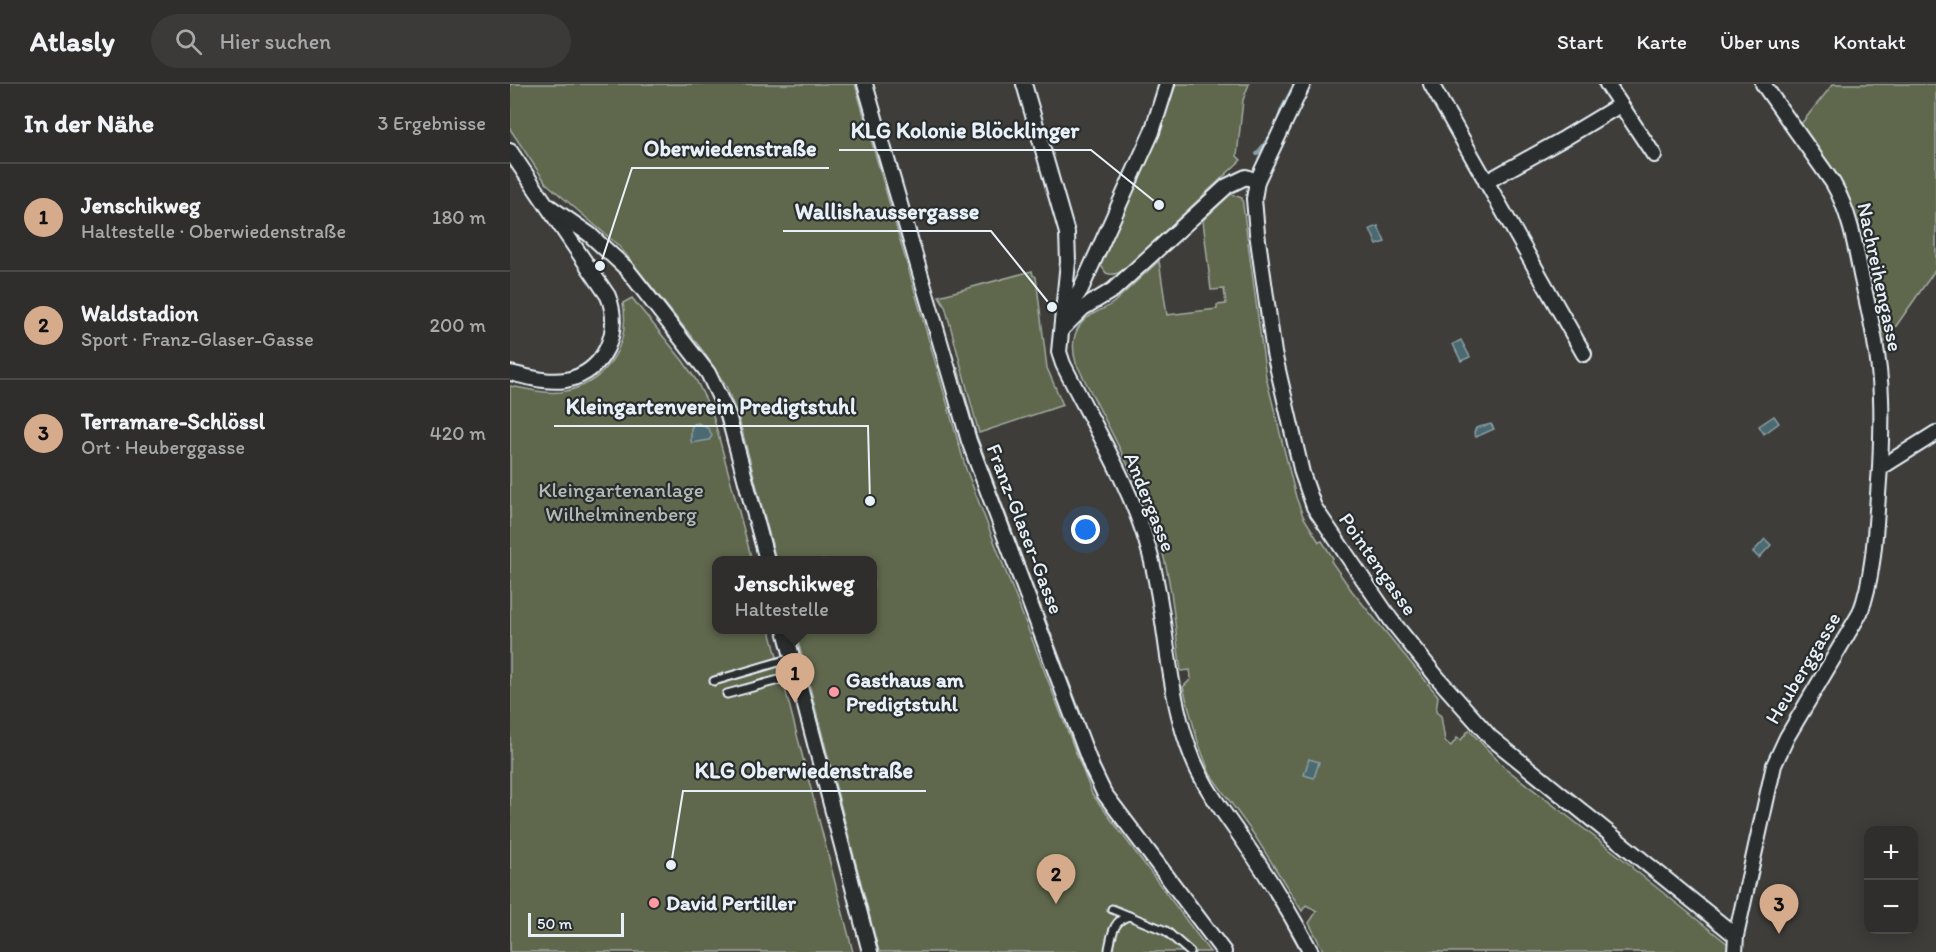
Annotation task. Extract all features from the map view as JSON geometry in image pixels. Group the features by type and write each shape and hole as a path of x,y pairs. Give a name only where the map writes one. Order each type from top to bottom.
{"street":[{"name":"Franz-Glaser-Gasse","path":"865,84 969,441 1092,768 1104,793 1224,952"},
{"name":"Andergasse","path":"1024,84 1067,234 1068,262 1059,352 1122,480 1141,526 1160,599 1181,724 1206,788 1270,881 1311,952"},
{"path":"1061,330 1066,310 1080,291 1152,132 1167,84"},
{"name":"Pointengasse","path":"1303,84 1257,181 1254,199 1270,334 1302,473 1319,516 1405,639 1490,737 1736,936"},
{"path":"1431,84 1584,354"},
{"path":"1607,84 1654,155"},
{"name":"Nachreihengasse","path":"1763,84 1833,183 1845,208 1867,304 1880,379 1880,468"},
{"path":"1486,182 1620,105"},
{"path":"510,151 608,296 613,314 613,333 610,343 599,360 577,376 563,380 549,380 510,373"},
{"path":"1061,330 1075,314 1105,296 1227,186 1246,177 1257,181"},
{"path":"547,205 583,229 608,250 644,290 708,373 728,415 766,556"},
{"path":"1880,468 1936,433"},
{"name":"Heuberggasse","path":"1735,952 1736,936 1770,780 1780,750 1865,601 1871,564 1880,468"},
{"path":"786,634 870,952"}],"lane":[{"path":"714,681 792,658"},
{"path":"728,694 796,675"},
{"path":"1112,909 1166,931 1190,952"},
{"path":"1109,949 1116,923 1120,918 1129,916"}],"green space":[{"path":"510,84 855,84 966,469 1092,794 1210,952 879,952 796,634 877,634 877,556 775,556 739,419 726,386 703,351 619,246 546,183 510,129"},
{"path":"1176,84 1249,84 1243,100 1237,156 1241,160 1126,267 1116,274 1106,273 1100,264 1104,250 1160,130"},
{"path":"1833,84 1936,84 1936,269 1882,346 1863,244 1847,192 1801,124"},
{"path":"1231,194 1242,198 1266,377 1296,497 1303,516 1319,542 1322,541 1333,558 1331,561 1352,591 1438,696 1436,712 1441,716 1445,741 1451,746 1457,738 1461,740 1469,730 1504,767 1728,944 1728,952 1342,952 1341,950 1324,952 1309,923 1317,911 1306,905 1302,911 1255,836 1210,774 1198,742 1183,687 1191,679 1190,670 1181,671 1171,593 1161,547 1144,500 1076,363 1073,348 1075,335 1081,323 1109,306 1159,261 1167,315 1217,309 1217,305 1226,304 1224,289 1211,290 1203,220"},
{"path":"1032,271 1036,277 1047,368 1063,405 979,433 945,306 939,296"},
{"name":"Kleingartenanlage Wilhelminenberg","path":"632,298 683,361 696,380 712,412 751,556 712,556 712,634 771,634 853,952 510,952 510,386 535,391 561,392 577,388 590,381 612,361 618,348 623,334 623,303"},
{"path":"958,368 976,434 1039,603 1037,604 974,435 955,369"},
{"path":"1040,604 1081,714 1079,715 1038,605"}],"water":[{"path":"1378,226 1385,242 1377,245 1370,229"},
{"path":"1461,340 1470,357 1461,361 1453,344"},
{"path":"1774,416 1779,423 1764,434 1759,426"},
{"path":"698,423 709,429 712,436 709,440 692,443 691,428"},
{"path":"1491,424 1494,429 1476,437 1474,433 1476,428"},
{"path":"1765,539 1771,545 1759,558 1753,552"},
{"path":"1309,759 1319,762 1314,778 1304,775"}],"waterway":[{"path":"1277,124 1295,84"},
{"path":"1257,154 1271,136"}],"place":[{"name":"KLG Kolonie Blöcklinger","path":"1159,205"},
{"name":"Oberwiedenstraße","path":"600,266"},
{"name":"Wallishaussergasse","path":"1052,307"},
{"name":"Kleingartenverein Predigtstuhl","path":"870,501"},
{"name":"Gasthaus am Predigtstuhl","path":"834,692"},
{"name":"Jenschikweg","path":"795,703"},
{"name":"KLG Oberwiedenstraße","path":"671,865"},
{"name":"David Pertiller","path":"654,903"},
{"name":"Waldstadion","path":"1056,904"},
{"name":"Terramare-Schlössl","path":"1779,934"}]}
